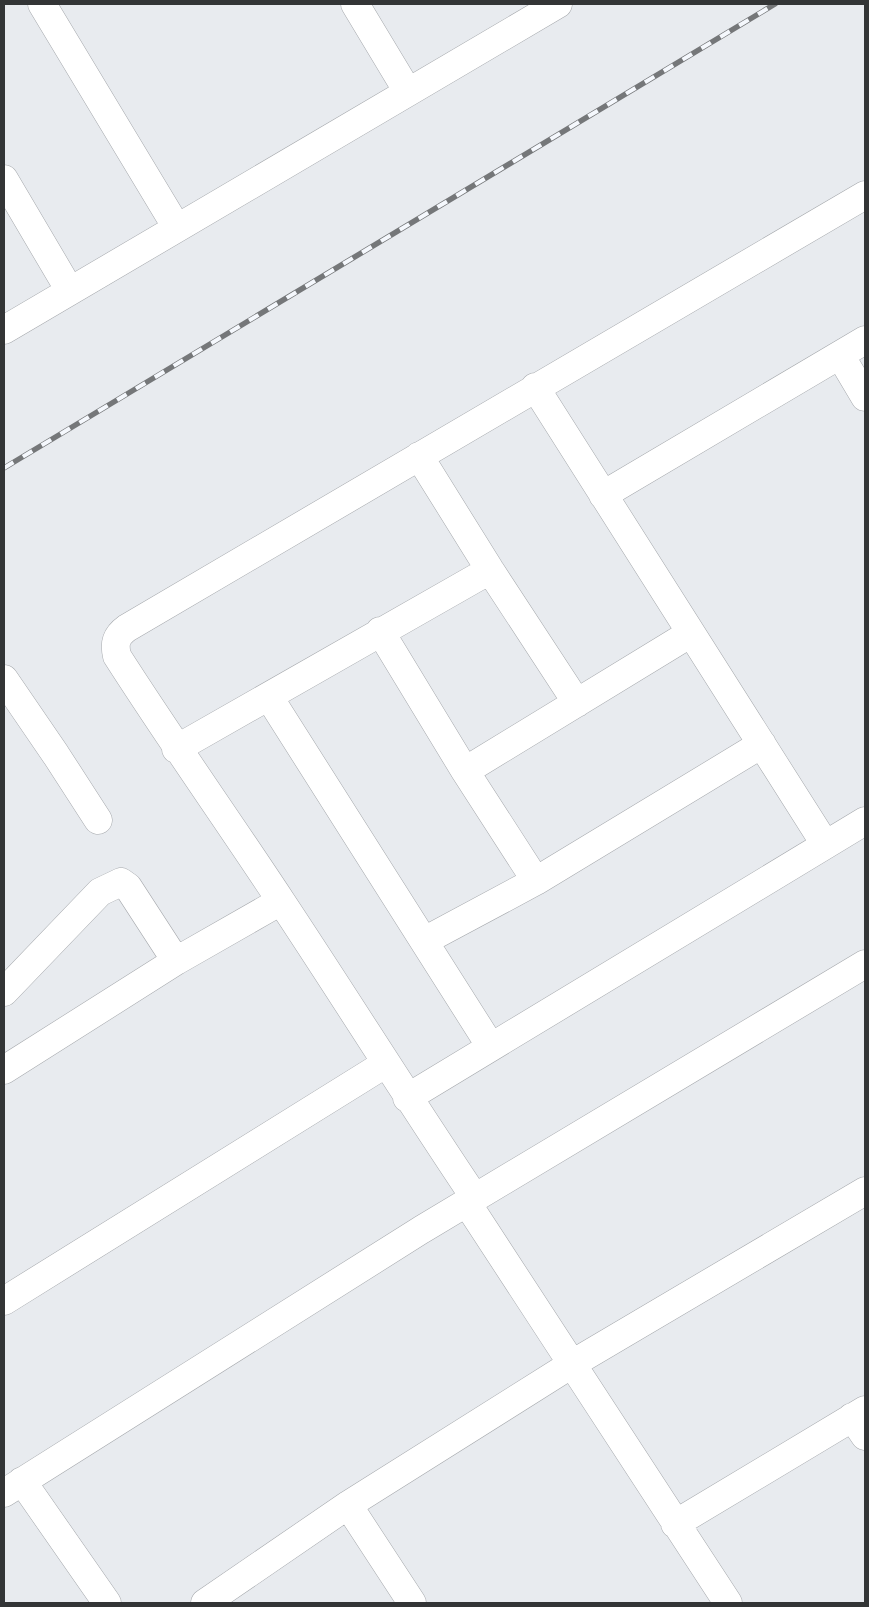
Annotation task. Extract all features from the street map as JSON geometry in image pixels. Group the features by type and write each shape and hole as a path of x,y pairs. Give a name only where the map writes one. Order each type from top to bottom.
{"street":[{"path":"42,4 177,228"},
{"path":"355,4 408,92"},
{"path":"4,330 558,4"},
{"path":"4,179 70,291"},
{"path":"728,1603 572,1364 407,1098 281,901 176,749 117,656 115,647 120,633 535,387 865,195"},
{"path":"603,495 865,340"},
{"path":"840,355 865,397"},
{"path":"535,387 825,844"},
{"path":"418,456 577,702"},
{"path":"176,749 490,570"},
{"path":"380,631 465,771 536,881"},
{"path":"465,771 691,632"},
{"path":"4,679 98,820"},
{"path":"269,697 491,1047"},
{"path":"424,941 536,881 762,744"},
{"path":"407,1098 865,821"},
{"path":"4,992 100,892 121,882 128,887 176,961"},
{"path":"4,1070 176,961 281,901"},
{"path":"107,1603 13,1487 471,1200 865,964"},
{"path":"4,1301 385,1064"},
{"path":"205,1603 348,1505 572,1364 865,1191"},
{"path":"676,1524 861,1421"},
{"path":"348,1505 412,1603"}],"railway":[{"path":"4,468 775,4"}]}
